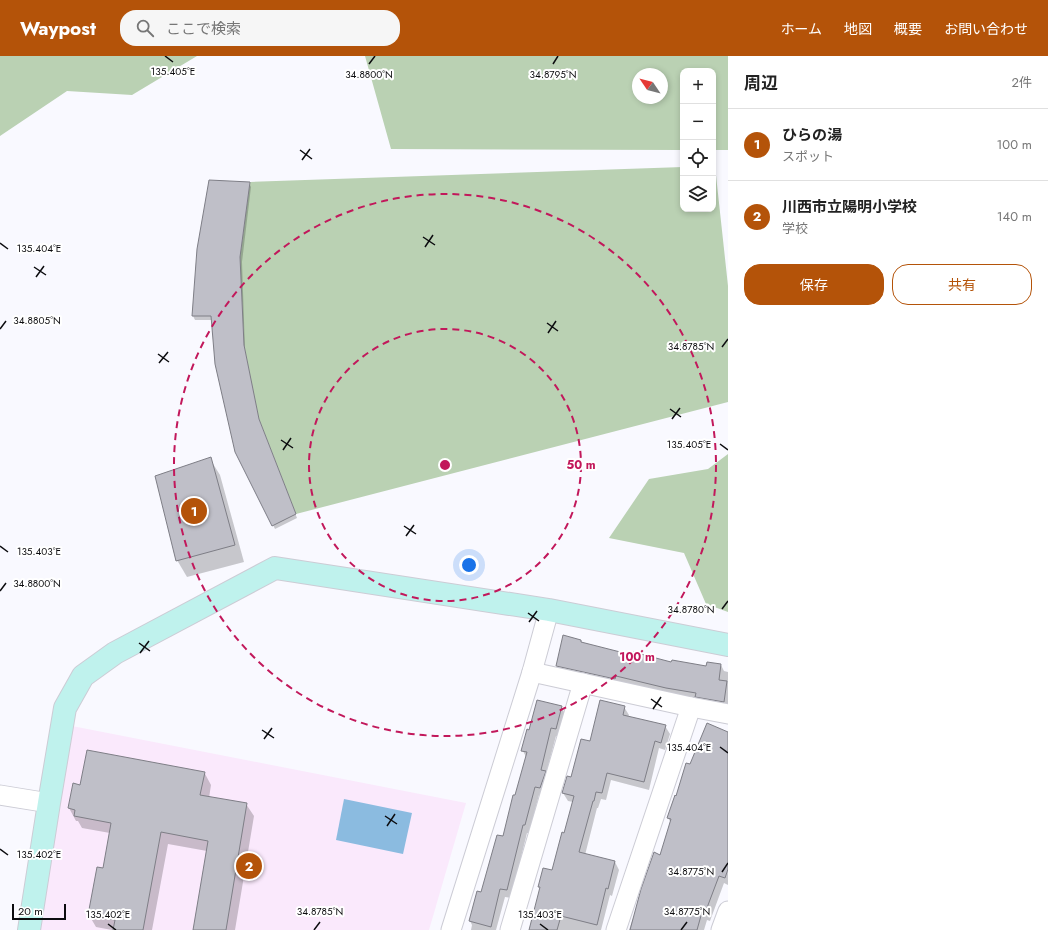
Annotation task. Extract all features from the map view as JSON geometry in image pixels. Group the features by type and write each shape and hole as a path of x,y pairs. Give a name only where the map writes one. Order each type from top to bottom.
{"street":[{"path":"29,930 65,708 82,676 115,653 275,568 549,610 728,645"},
{"path":"452,930 532,672 549,610"},
{"path":"532,672 728,714"},
{"path":"510,930 583,683"},
{"path":"616,930 691,707"},
{"path":"0,795 49,803"},
{"path":"721,930 728,911"}],"shaded area":[{"path":"72,726 466,803 429,930 40,930"}],"green space":[{"path":"0,56 197,56 132,95 67,91 0,136"},
{"path":"365,56 728,56 728,150 716,150 716,68 680,68 680,150 391,149"},
{"path":"680,167 680,212 716,212 716,175 728,286 728,402 296,514 259,419 244,345 240,257 250,182"},
{"path":"728,454 728,612 706,604 684,553 609,538 649,479 708,469"}],"water":[{"path":"344,799 412,813 403,854 336,840"}],"building":[{"path":"209,180 250,182 240,257 244,345 259,419 296,514 272,526 235,452 215,364 211,316 192,316 197,249"},
{"path":"211,457 235,545 176,561 155,476"},
{"path":"563,635 581,640 581,642 632,655 633,652 671,662 672,660 706,666 707,662 721,664 719,680 727,681 724,702 695,697 696,693 666,688 616,676 615,679 556,666"},
{"path":"537,700 562,706 556,729 551,728 541,770 546,771 540,788 535,787 525,825 523,825 507,890 500,889 491,927 469,921 477,891 481,892 497,835 503,836 513,795 515,795 527,752 521,751 527,729 529,730"},
{"path":"600,700 625,706 623,715 666,725 661,743 655,741 644,782 607,773 602,793 596,792 579,852 615,861 608,889 606,888 597,925 561,916 557,930 529,930 540,887 538,887 543,868 552,870 562,832 564,833 574,796 562,793 567,776 571,777 581,739 590,741"},
{"path":"707,723 728,732 728,869 725,878 719,876 705,913 702,912 697,930 630,930 641,889 654,852 660,855 671,819 667,818 675,795 676,796 686,763 690,764"},
{"path":"87,750 205,772 200,795 247,803 226,930 193,930 208,841 161,832 143,930 113,930 115,920 88,915 97,867 103,868 111,823 74,816 75,810 68,808 73,783 80,785"}],"place":[{"name":"ひらの湯","path":"194,511"},
{"name":"川西市立陽明小学校","path":"249,866"}]}
